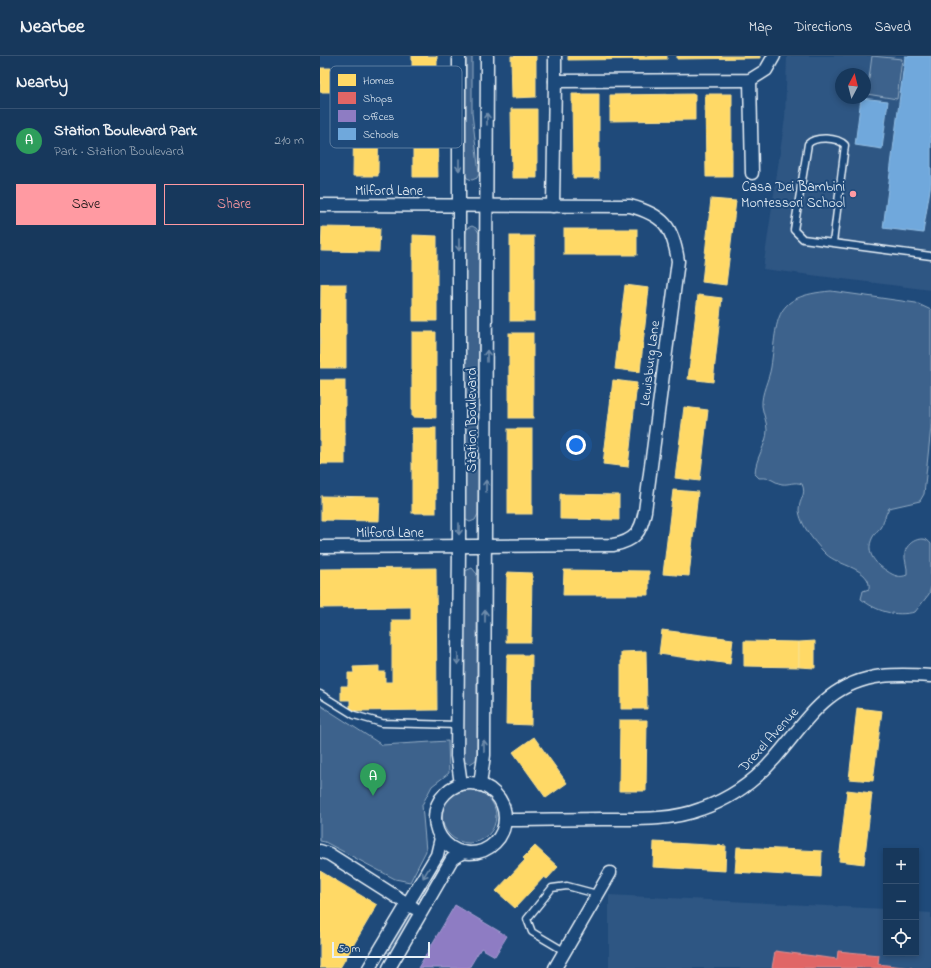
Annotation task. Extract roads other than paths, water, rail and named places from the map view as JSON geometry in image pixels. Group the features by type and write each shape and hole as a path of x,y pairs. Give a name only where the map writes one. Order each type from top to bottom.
{"street":[{"name":"Station Boulevard","path":"459,56 459,66"},
{"name":"Station Boulevard","path":"480,785 484,755 488,206 487,56"},
{"path":"553,206 555,56"},
{"path":"555,81 750,80 766,70 774,56"},
{"path":"750,80 752,173"},
{"name":"Station Boulevard","path":"458,148 459,547 457,756 461,784"},
{"name":"Milford Lane","path":"320,205 488,206"},
{"name":"Lewisburg Lane","path":"459,547 613,545 626,543 635,536 643,525 678,261 675,241 666,224 650,211 630,206 488,206"},
{"name":"Milford Lane","path":"320,547 459,547"},
{"name":"Drexel Avenue","path":"505,820 640,819 676,816 701,810 730,796 747,785 775,758 814,709 838,690 882,676 904,674 931,676"},
{"path":"389,968 453,857 463,852 483,850 491,845 503,829 505,820 503,808 498,798 490,790 480,785 471,783 461,784 451,788 443,796 437,806 435,816 436,828 441,838 447,844 463,852"},
{"path":"385,968 371,964 437,856 441,838"},
{"path":"320,851 329,854 422,912"},
{"path":"555,968 610,873"}],"lane":[{"path":"833,243 845,145 842,142 819,138 812,140 808,144 794,230 803,239 833,243 931,256"},
{"path":"320,694 354,715 382,723 457,725"},
{"path":"564,951 532,932 527,919 552,888 567,886 597,894"}],"place":[{"name":"Casa Dei Bambini Montessori School","path":"853,194"},
{"name":"Station Boulevard Park","path":"373,796"}]}
